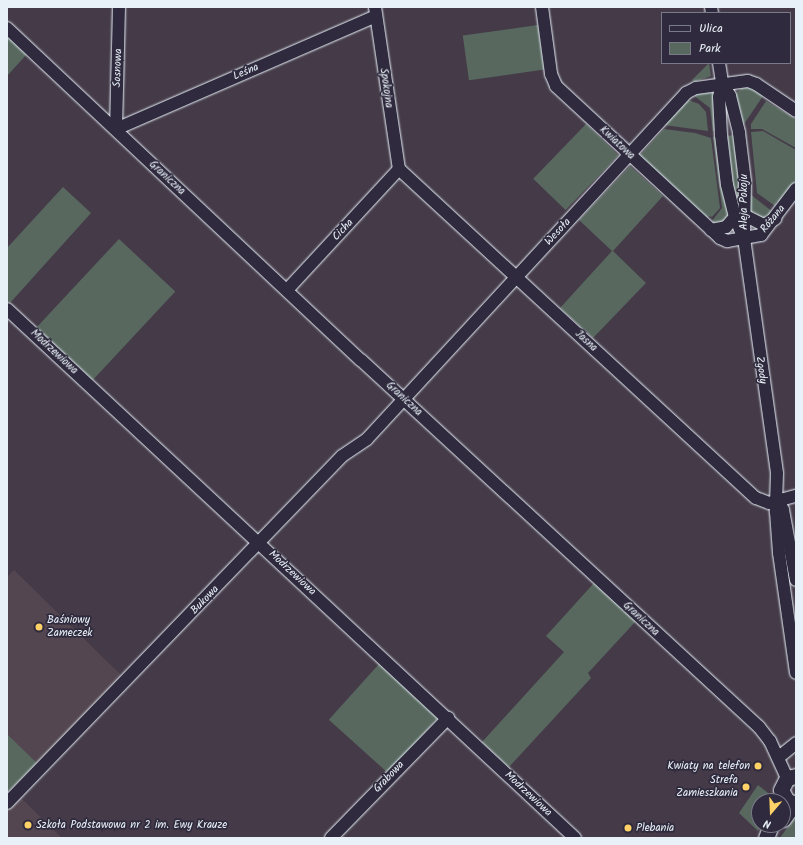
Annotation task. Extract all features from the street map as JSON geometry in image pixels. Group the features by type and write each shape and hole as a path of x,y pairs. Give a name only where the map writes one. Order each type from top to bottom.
{"street":[{"name":"Sosnowa","path":"116,129 119,7"},
{"name":"Kwiatowa","path":"542,7 553,81 629,155 711,230 724,240 744,238"},
{"name":"Leśna","path":"116,129 375,11"},
{"name":"Spokojna","path":"375,11 399,169"},
{"name":"Graniczna","path":"7,28 287,290 759,727 792,777"},
{"name":"Aleja Pokoju","path":"719,64 722,83 719,96 721,135 727,185 740,217 744,238"},
{"name":"Wesoła","path":"404,398 686,93 696,88 722,83 748,81 756,84 796,112"},
{"name":"Aleja Pokoju","path":"722,83 730,96 739,133 745,181 740,217"},
{"name":"Jasna","path":"399,169 756,498 770,503 778,501"},
{"name":"Cicha","path":"287,290 399,169"},
{"name":"Różana","path":"744,238 761,235 776,218 796,189"},
{"path":"711,230 726,227 740,217 764,225 776,218"},
{"name":"Zgody","path":"744,238 777,474 778,501 776,512 779,553 796,672"},
{"name":"Modrzewiowa","path":"7,309 448,718 575,838"},
{"name":"Bukowa","path":"7,803 260,543 342,456 367,439 404,398"},
{"path":"778,501 796,496"},
{"name":"Zgody","path":"778,501 783,510 796,580"},
{"name":"Grabowa","path":"331,838 448,718"},
{"path":"779,758 796,743"},
{"path":"785,793 782,785 792,777"}],"shaded area":[{"name":"Baśniowy Zameczek","path":"14,570 122,676 37,763 7,734 7,577"},
{"name":"Szkoła Podstawowa nr 2 im. Ewy Krauze","path":"21,798 62,838 7,838 7,812"}],"green space":[{"path":"538,25 544,70 469,80 463,36"},
{"path":"7,35 27,54 7,76"},
{"path":"709,64 711,76 694,82 692,80"},
{"path":"743,87 752,88 763,96 742,127 735,94"},
{"path":"700,92 714,93 716,131 713,131 710,108 693,95"},
{"path":"686,99 699,104 706,112 708,131 664,125"},
{"path":"766,101 796,119 796,148 762,129 751,129 751,124"},
{"path":"586,124 618,155 566,210 533,179"},
{"path":"664,129 695,133 711,138 720,208 712,217 709,216 706,219 639,156"},
{"path":"763,131 796,150 796,180 780,203 777,201 775,206 757,193 751,132"},
{"path":"735,135 742,175 742,227 730,182 726,136"},
{"path":"717,136 733,215 729,231 726,234 712,221 722,208 713,137"},
{"path":"630,166 663,196 613,251 646,283 593,338 560,308 612,251 579,220"},
{"path":"63,187 91,213 10,303 7,300 7,248"},
{"path":"750,194 773,212 766,222 750,214"},
{"path":"119,239 175,292 93,380 36,327"},
{"path":"594,583 636,621 588,673 591,678 509,767 482,742 564,652 546,636"},
{"path":"379,664 438,718 388,773 329,720"},
{"path":"7,734 37,763 7,793"},
{"path":"758,785 768,793 753,793"},
{"path":"751,795 751,824 739,813"},
{"path":"796,816 796,838 780,838 783,833 791,833 791,823"}],"place":[{"name":"Baśniowy Zameczek","path":"39,627"},
{"name":"Kwiaty na telefon","path":"758,766"},
{"name":"Strefa Zamieszkania","path":"746,787"},
{"name":"Szkoła Podstawowa nr 2 im. Ewy Krauze","path":"28,825"},
{"name":"Plebania","path":"628,828"}]}
